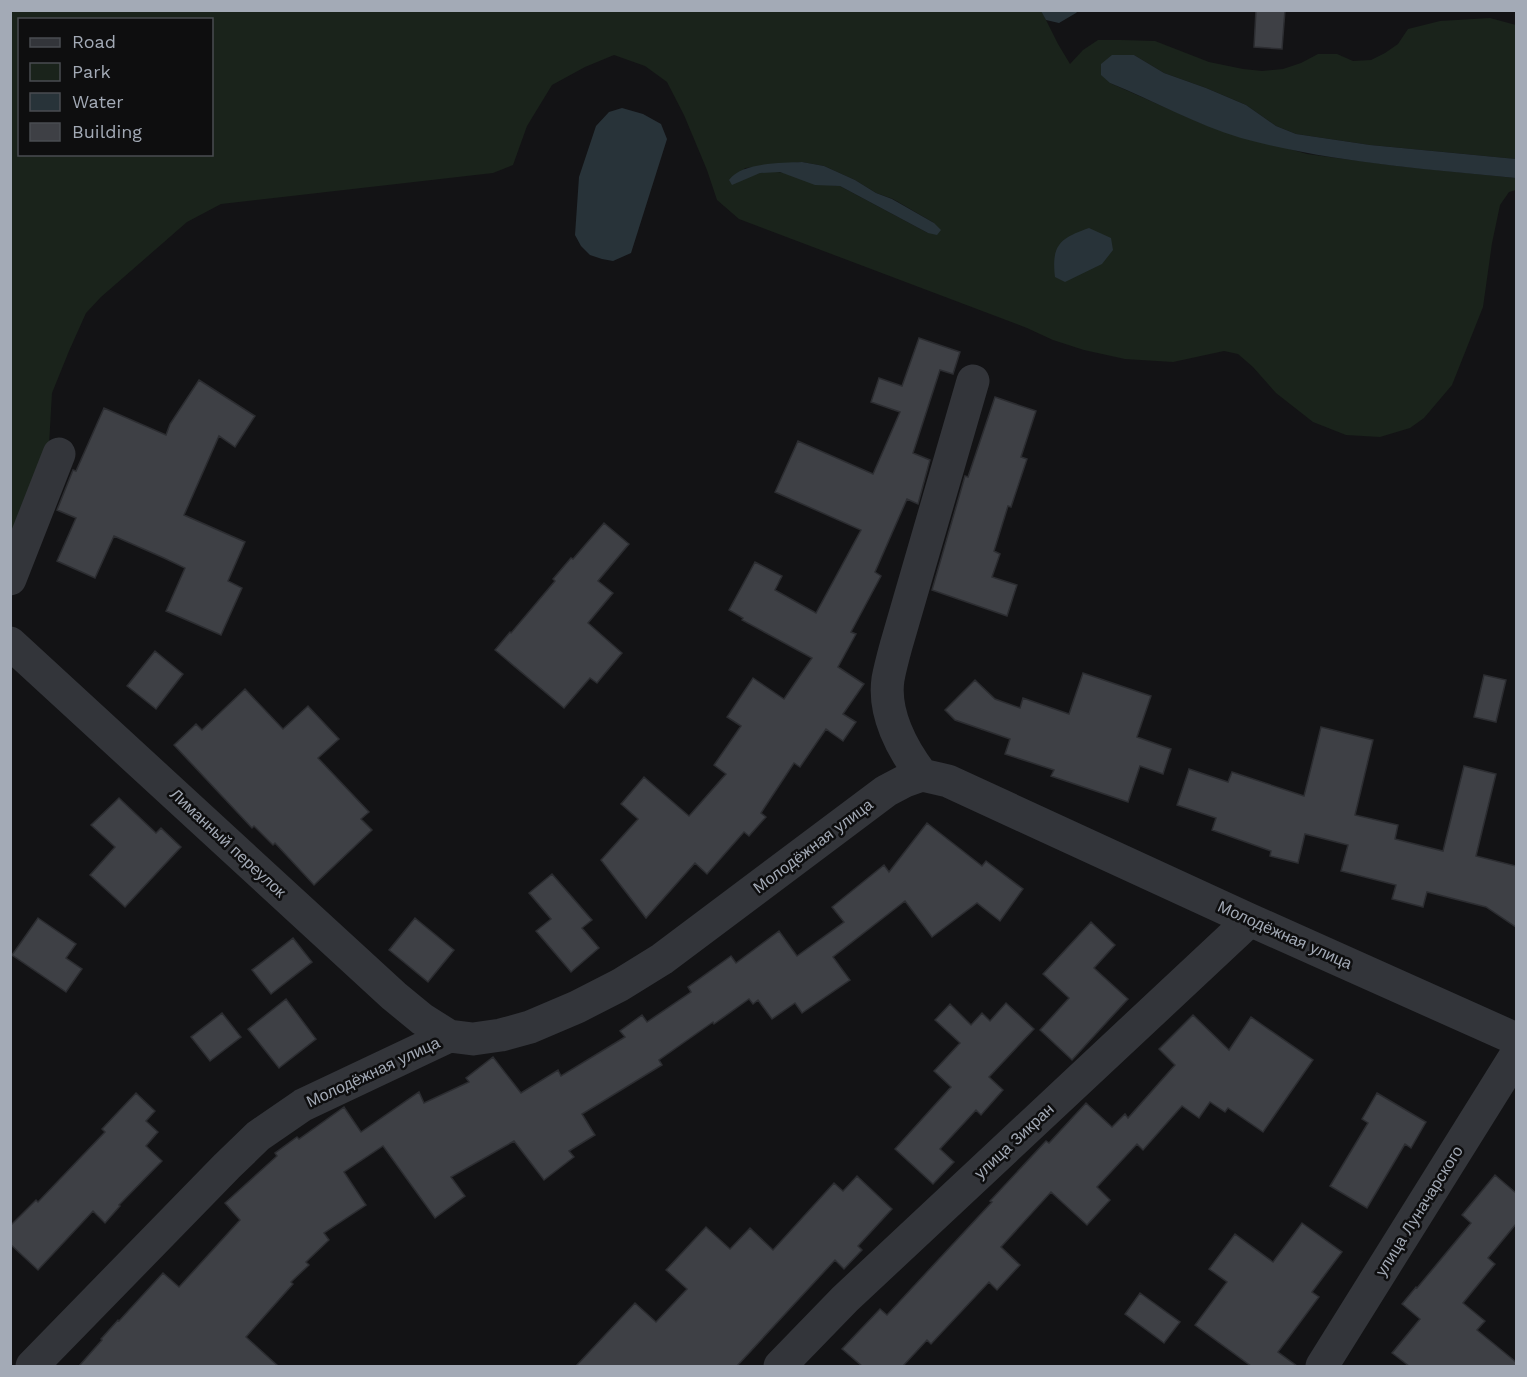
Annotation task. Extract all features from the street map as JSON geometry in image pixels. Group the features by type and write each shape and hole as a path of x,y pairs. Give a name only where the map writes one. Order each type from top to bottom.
{"street":[{"path":"922,775 913,763 891,717 887,697 888,680 974,381"},
{"path":"10,579 59,454"},
{"name":"Лиманный переулок","path":"10,644 394,996 422,1019 450,1036"},
{"name":"Молодёжная улица","path":"32,1366 258,1136 303,1105 450,1036 473,1039 501,1035 530,1027 620,985 662,958 886,791 922,775 948,781 1516,1039"},
{"name":"улица Зикран","path":"780,1366 845,1299 1250,920"},
{"name":"улица Луначарского","path":"1322,1366 1516,1055"}],"green space":[{"path":"1041,10 1070,64 1083,50 1098,40 1155,41 1209,62 1262,71 1283,69 1318,54 1337,54 1353,61 1371,60 1398,44 1408,29 1440,21 1490,18 1516,25 1516,159 1370,145 1296,134 1276,126 1246,105 1164,73 1134,55 1110,83 1203,124 1307,154 1516,178 1516,190 1509,192 1500,205 1483,307 1452,385 1424,418 1410,428 1380,437 1346,435 1313,422 1276,393 1238,354 1224,351 1173,362 1125,359 1084,350 739,219 717,200 684,115 667,82 645,66 614,55 585,67 552,85 527,126 513,165 493,173 221,204 187,222 101,297 86,313 52,393 49,445 11,550 11,11","holes":["802,162 824,166 855,180 876,193 893,199 934,223 928,233 840,186 790,174 759,173 732,184 745,168"]}],"water":[{"path":"1041,11 1078,11 1059,23 1046,20"},
{"path":"1112,55 1134,55 1164,73 1246,105 1276,126 1296,134 1370,145 1516,159 1516,178 1343,159 1241,138 1110,83 1101,75 1101,64"},
{"path":"622,108 643,114 661,124 667,139 631,253 613,261 590,255 575,235 579,177 596,126 609,112"},
{"path":"802,162 824,166 855,180 934,223 941,230 937,235 928,233 840,186 815,185 780,172 760,173 732,185 729,180 735,174 752,167 773,163"},
{"path":"1089,228 1111,238 1113,250 1102,264 1065,282 1055,277 1055,257 1060,244 1071,235"}],"building":[{"path":"1256,10 1285,10 1282,49 1254,47"},
{"path":"919,338 960,352 953,374 940,370 913,453 930,460 918,504 907,499 875,572 881,576 851,632 856,634 838,667 864,684 843,714 856,722 843,741 826,729 800,767 794,763 761,813 766,817 749,836 744,832 707,874 695,863 646,918 601,860 638,819 621,804 644,777 689,816 726,774 714,765 741,726 727,717 753,678 784,699 812,658 742,620 743,618 729,610 755,562 782,576 775,590 816,613 861,530 775,492 798,441 873,474 900,412 871,402 879,378 902,386"},
{"path":"199,380 255,416 235,447 219,436 184,515 245,542 228,581 242,588 221,635 166,611 185,568 164,558 114,536 95,578 57,561 76,518 57,510 73,470 76,471 104,408 166,435 170,424"},
{"path":"995,397 1036,411 1021,457 1027,459 1011,507 1008,506 994,551 1000,554 992,577 1017,585 1007,616 932,590 965,476 968,477"},
{"path":"604,523 629,544 598,581 613,593 588,623 622,653 597,683 590,678 564,708 495,650 555,581 553,579 571,558 573,559"},
{"path":"155,651 183,674 156,709 127,686"},
{"path":"1083,673 1151,696 1137,737 1171,749 1163,774 1140,766 1128,802 1051,776 1054,770 1005,754 1010,739 955,720 945,710 975,680 995,699 1020,708 1023,698 1069,714"},
{"path":"1484,675 1506,680 1496,722 1474,717"},
{"path":"245,689 283,729 308,706 339,739 318,758 369,812 361,819 372,830 314,885 275,843 273,845 254,826 252,828 174,745 196,724 202,730"},
{"path":"1321,727 1373,740 1355,815 1398,825 1395,839 1443,851 1464,766 1496,774 1476,856 1516,866 1516,927 1486,907 1427,892 1423,907 1392,899 1396,885 1341,871 1348,845 1305,834 1298,863 1270,856 1271,851 1212,830 1216,818 1177,805 1189,769 1228,782 1232,772 1304,796"},
{"path":"119,798 156,833 161,828 181,847 125,907 90,875 115,847 91,825"},
{"path":"927,823 982,866 986,861 1023,889 1000,921 977,903 932,937 905,901 833,957 850,980 802,1013 795,1003 772,1019 758,1000 753,1004 749,999 659,1060 662,1065 582,1114 595,1135 569,1151 574,1157 544,1180 514,1141 451,1177 465,1196 435,1218 383,1146 344,1172 366,1205 324,1233 329,1240 306,1262 309,1265 291,1282 293,1284 246,1337 278,1366 79,1366 118,1320 163,1273 179,1287 240,1220 225,1203 277,1156 275,1153 297,1137 299,1139 344,1107 361,1132 419,1092 424,1103 469,1082 466,1078 493,1057 521,1093 558,1070 561,1076 625,1037 620,1031 642,1015 647,1022 691,992 688,987 731,956 736,963 779,931 797,956 844,922 832,907 884,865 889,872"},
{"path":"552,874 592,920 582,928 599,948 571,972 536,931 551,919 529,893"},
{"path":"38,918 76,944 66,958 82,969 66,992 12,955"},
{"path":"415,918 454,950 428,982 389,950"},
{"path":"1091,922 1115,945 1094,968 1128,999 1072,1060 1040,1030 1069,998 1043,974"},
{"path":"293,938 312,962 271,994 252,970"},
{"path":"286,999 316,1039 279,1068 248,1029"},
{"path":"1006,1003 1034,1029 989,1077 1003,1090 981,1115 976,1110 940,1149 954,1162 933,1184 895,1149 951,1087 934,1071 960,1043 935,1020 950,1004 971,1025 982,1013 990,1021"},
{"path":"222,1013 241,1037 210,1061 191,1037"},
{"path":"1193,1015 1229,1050 1251,1017 1313,1060 1263,1132 1228,1108 1225,1112 1210,1102 1199,1118 1182,1106 1143,1150 1137,1144 1097,1187 1110,1200 1087,1225 1051,1192 1001,1247 1020,1265 997,1290 989,1282 931,1344 927,1340 903,1366 862,1366 842,1349 880,1309 887,1315 1046,1141 1049,1143 1086,1103 1112,1127 1125,1114 1128,1118 1175,1065 1159,1049"},
{"path":"136,1093 155,1111 146,1121 158,1132 146,1146 162,1161 119,1205 105,1223 93,1211 38,1270 10,1244 10,1226 36,1200 38,1202 105,1132 102,1129"},
{"path":"1377,1093 1426,1122 1411,1148 1405,1144 1367,1208 1330,1186 1368,1123 1362,1119"},
{"path":"1495,1175 1516,1193 1516,1224 1488,1258 1495,1264 1463,1303 1485,1321 1477,1330 1516,1362 1516,1366 1409,1366 1392,1353 1420,1319 1402,1304 1471,1223 1462,1215"},
{"path":"857,1176 892,1209 858,1246 862,1250 844,1269 835,1260 737,1366 576,1366 635,1303 656,1322 687,1289 666,1270 706,1227 730,1249 750,1228 773,1250 834,1183 843,1191"},
{"path":"1302,1223 1342,1252 1312,1292 1319,1297 1278,1352 1297,1366 1251,1366 1195,1325 1227,1282 1209,1269 1235,1234 1273,1262"},
{"path":"1140,1293 1180,1322 1164,1343 1125,1314"}]}
